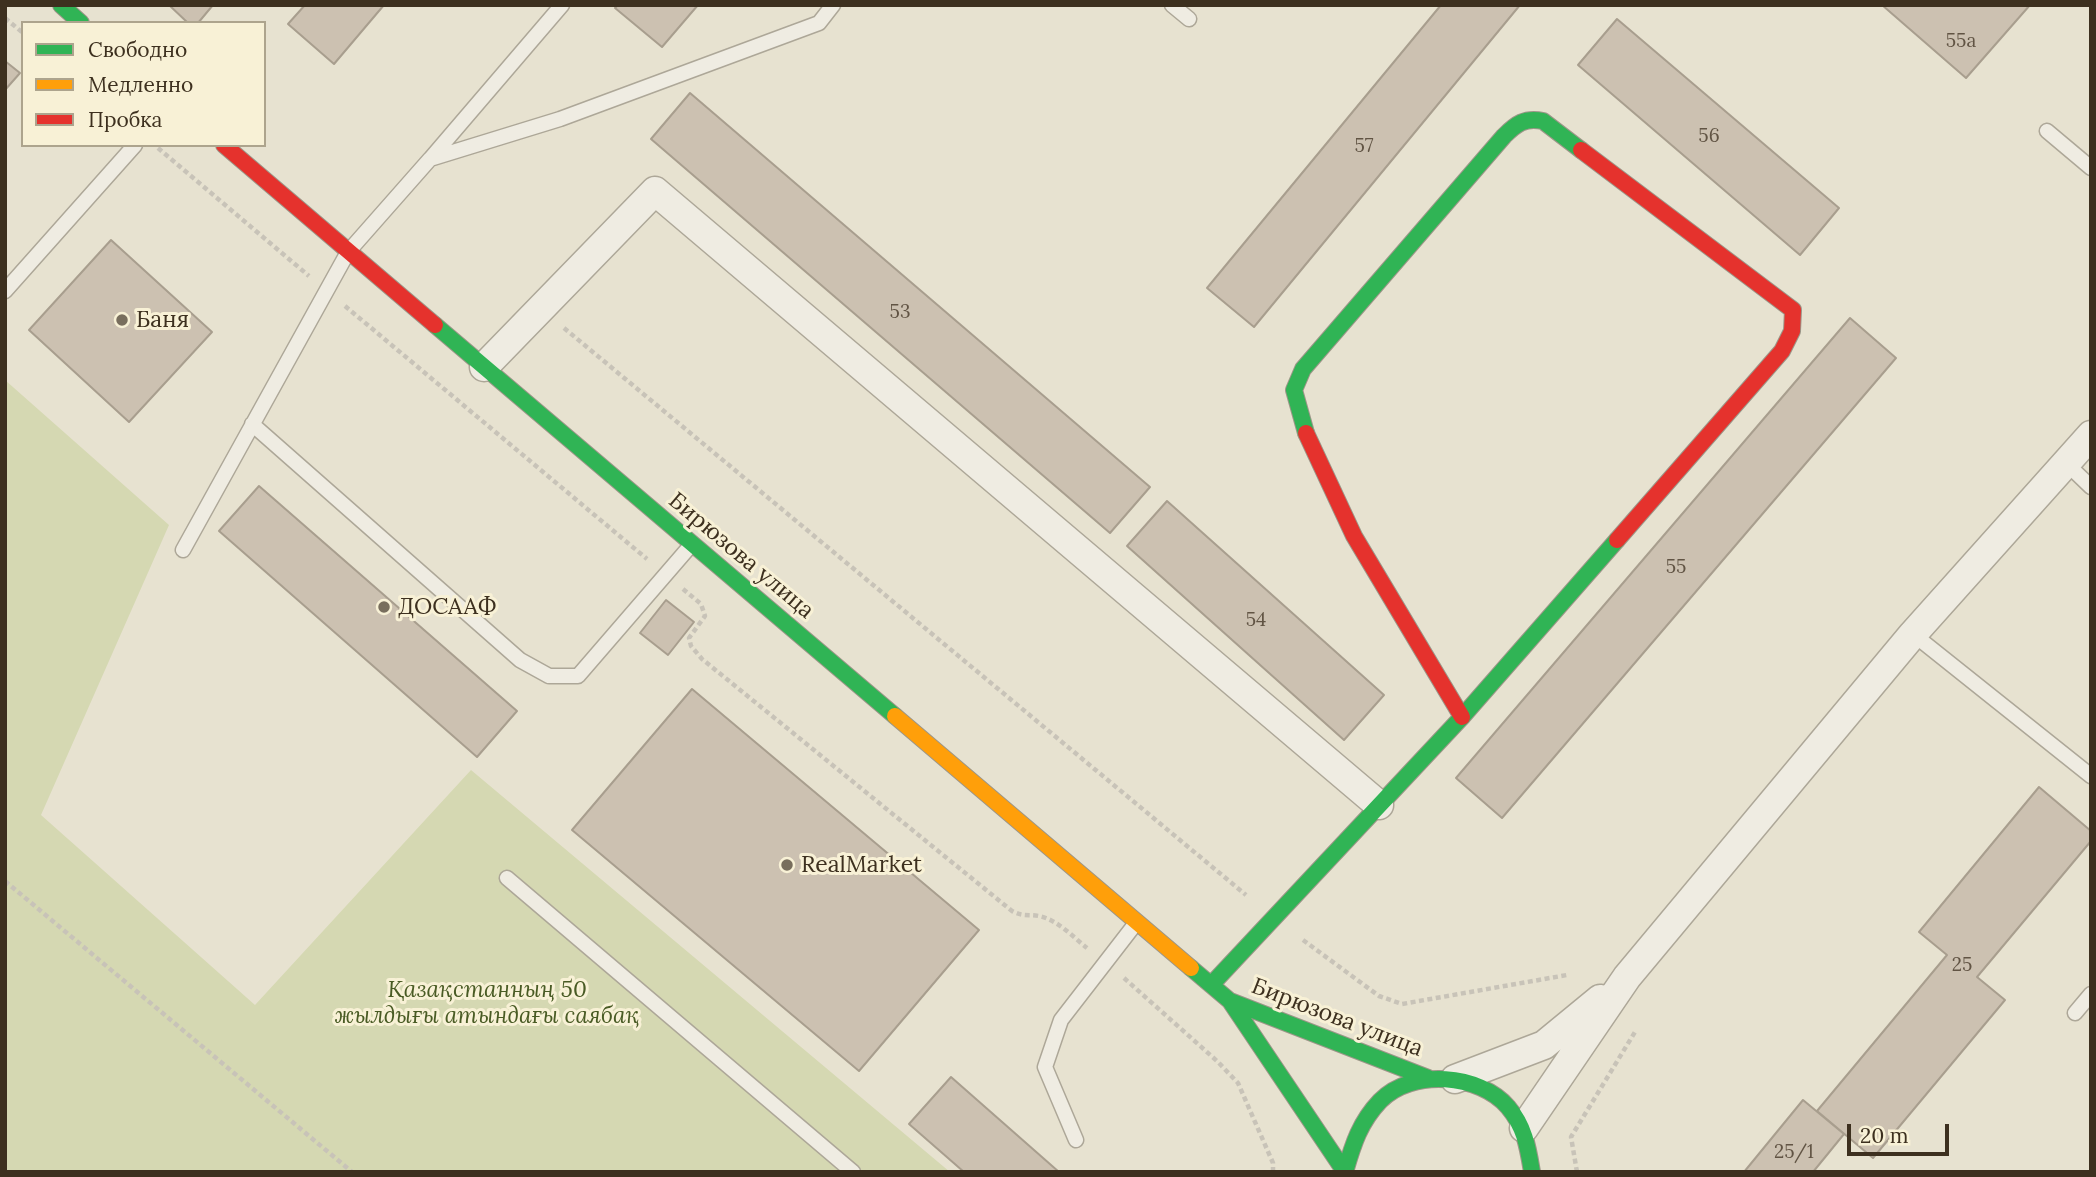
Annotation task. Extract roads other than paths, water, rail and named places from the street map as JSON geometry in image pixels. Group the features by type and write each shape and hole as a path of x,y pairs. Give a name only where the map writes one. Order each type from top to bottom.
{"street":[{"path":"61,5 79,21"},
{"path":"1211,985 1462,717 1782,351 1794,320 1793,310 1543,121 1530,117 1520,121 1504,136 1316,351 1303,369 1294,390 1306,434 1354,536 1462,717"},
{"name":"Бирюзова улица","path":"226,147 1230,1001 1345,1172"},
{"path":"484,367 655,191 1379,805"},
{"path":"1524,1128 1627,977 1913,634 2091,435"},
{"path":"1455,1079 1544,1045 1627,977"},
{"name":"Бирюзова улица","path":"1230,1001 1427,1078"},
{"name":"Бирюзова улица","path":"1345,1172 1349,1146 1360,1121 1378,1100 1402,1085 1427,1078 1455,1079 1481,1087 1504,1103 1524,1128 1536,1168"}],"lane":[{"path":"183,550 348,253 562,5"},
{"path":"430,159 560,119 820,23 833,5"},
{"path":"1172,5 1189,19"},
{"path":"2047,131 2091,168"},
{"path":"5,291 133,147"},
{"path":"252,424 520,660 548,676 578,676 692,544"},
{"path":"2066,463 2091,487"},
{"path":"1913,634 2091,776"},
{"path":"507,878 853,1172"},
{"path":"1076,1139 1045,1068 1061,1020 1137,922"},
{"path":"2075,1013 2091,994"}],"place":[{"name":"Баня","path":"122,320"},
{"name":"ДОСААФ","path":"384,607"},
{"name":"RealMarket","path":"787,865"}],"park label":[{"name":"Қазақстанның 50 жылдығы атындағы саябақ","path":"487,1003"}]}
